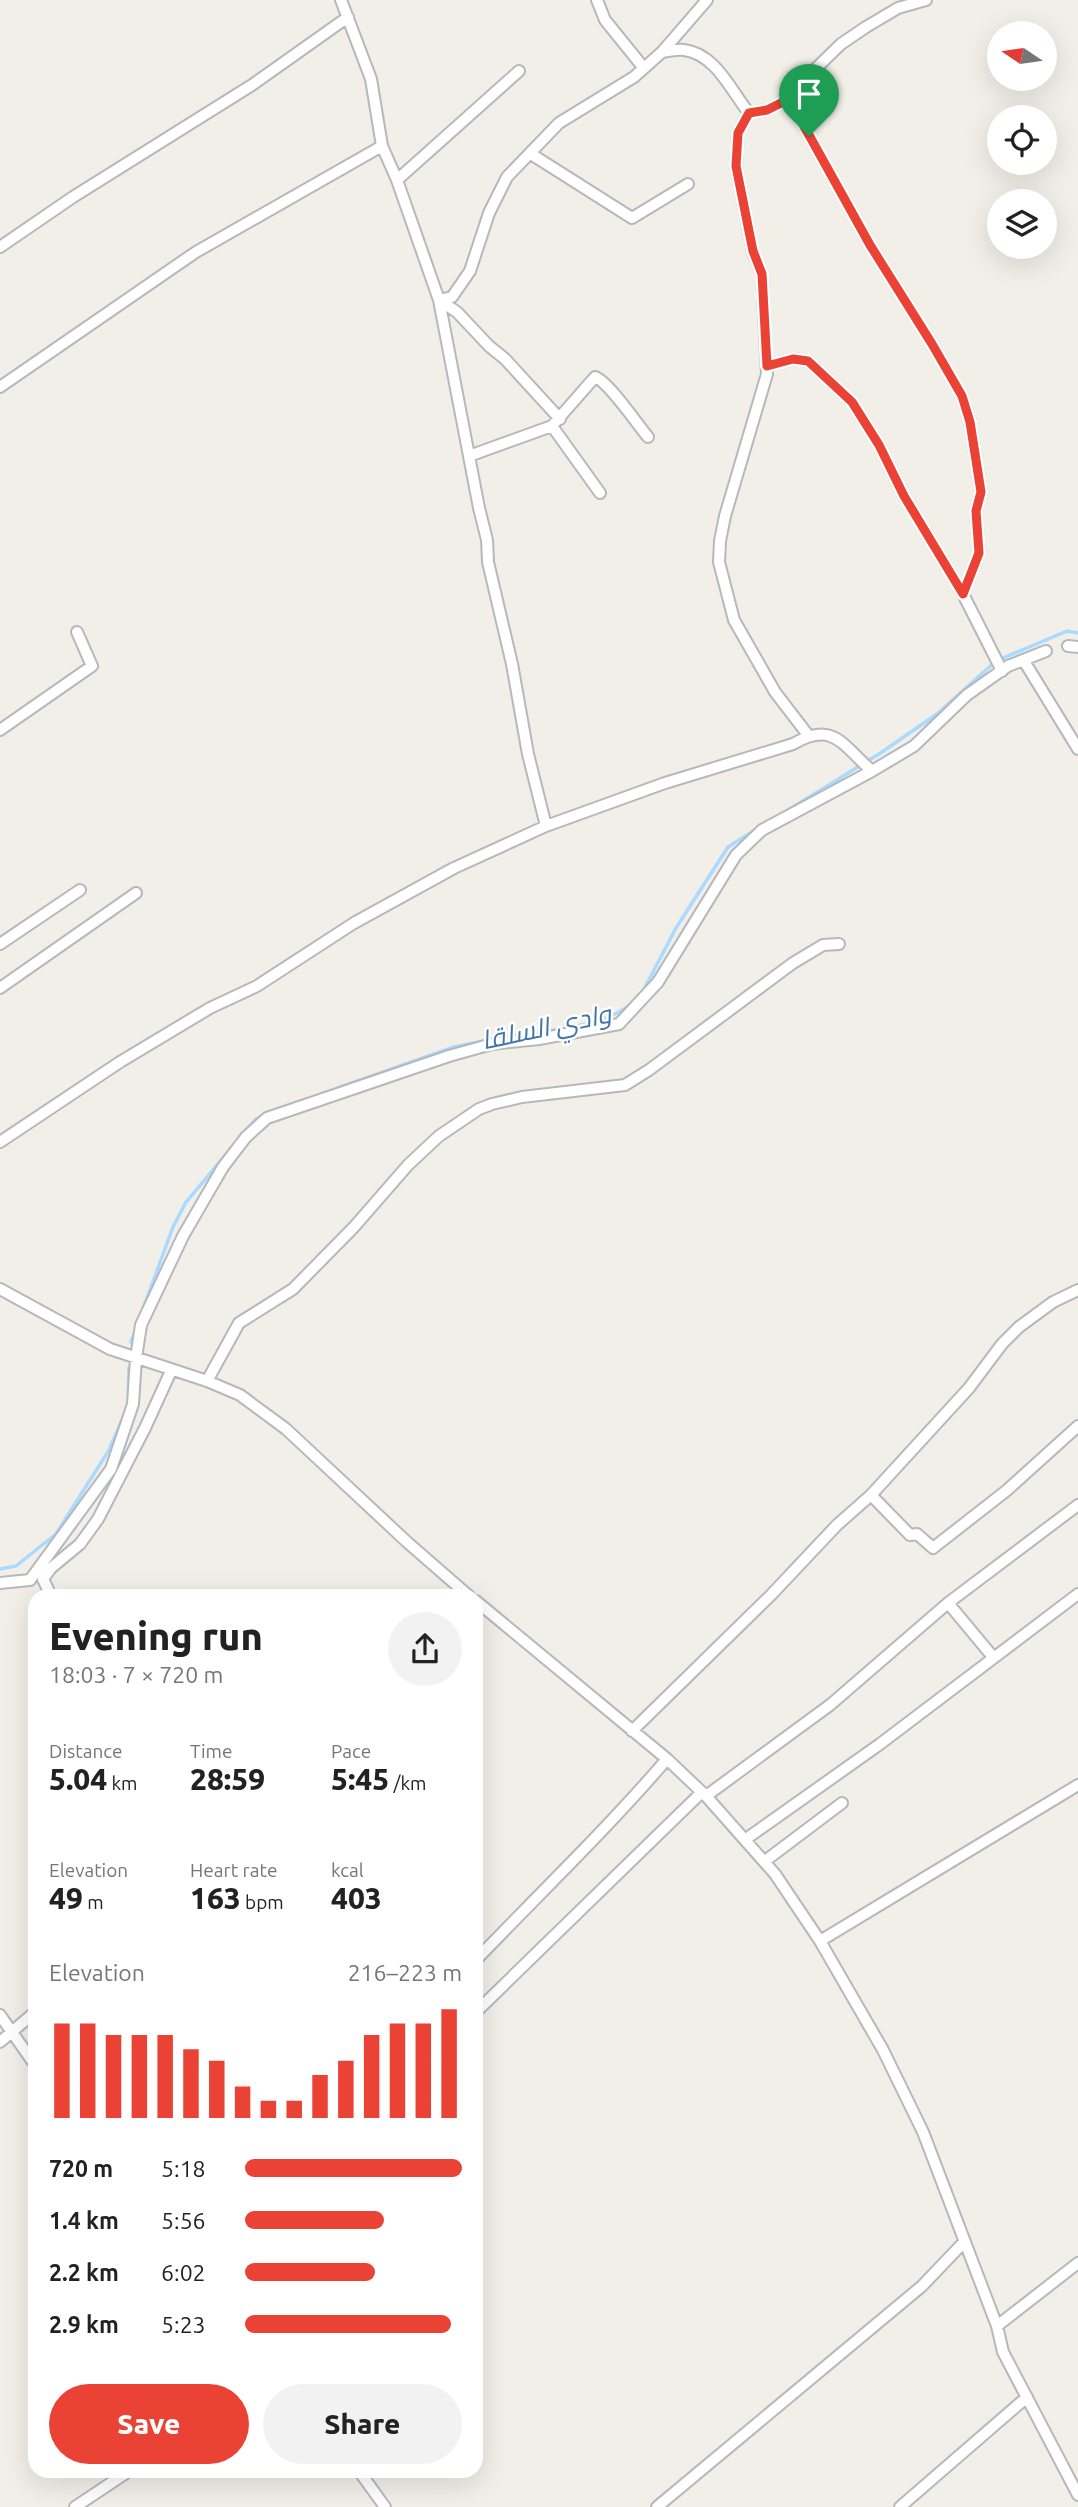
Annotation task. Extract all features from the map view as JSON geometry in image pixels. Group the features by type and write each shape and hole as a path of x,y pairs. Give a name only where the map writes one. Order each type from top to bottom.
{"street":[{"path":"341,0 372,79 382,146 397,180 439,300 487,540 488,562 512,664 528,754 546,826"},
{"path":"597,0 605,20 643,67"},
{"path":"439,300 452,297 470,271 498,192 507,177 559,123 634,77 662,52 707,0"},
{"path":"749,113 767,110 789,99 841,44 898,8 926,0"},
{"path":"0,247 73,197 253,85 348,17"},
{"path":"662,52 684,50 717,67 749,113"},
{"path":"397,180 519,71"},
{"path":"789,99 870,245 962,396 970,422 981,492 976,511 979,553 963,594"},
{"path":"749,113 738,133 736,166 753,251 762,274 767,374 725,516 719,562 734,620 775,691 808,735"},
{"path":"0,387 195,252 382,146"},
{"path":"531,153 632,218 688,184"},
{"path":"439,300 457,312 505,359 556,423 600,493"},
{"path":"767,366 793,359 808,361 852,402 963,594 1002,671"},
{"path":"469,456 556,423 594,377 609,386 620,404 648,437"},
{"path":"0,730 92,666 77,632"},
{"path":"0,1583 30,1580 111,1469 133,1404 141,1325 183,1236 223,1167 246,1137 267,1118 492,1044 538,1039 619,1024 658,982 737,855 762,830 914,746 967,695 1008,666 1046,650"},
{"path":"1024,661 1078,750"},
{"path":"0,1142 120,1062 210,1008 287,969 354,923 454,868 546,826 665,783 793,744 808,735 822,733 840,740 872,771"},
{"path":"0,944 80,890"},
{"path":"0,988 136,893"},
{"path":"207,1381 239,1323 293,1289 354,1227 408,1165 439,1136 479,1109 492,1104 522,1097 625,1085 793,963 823,945 839,944"},
{"path":"0,1289 110,1349 207,1381 240,1395 286,1429 461,1589"},
{"path":"632,1731 771,1595 837,1525 871,1495 969,1388 1002,1344 1019,1327 1053,1302 1078,1290"},
{"path":"48,1589 43,1579 51,1568 80,1544 98,1519 171,1371"},
{"path":"871,1495 910,1535 917,1534 933,1548 1006,1492 1078,1426"},
{"path":"483,2005 704,1794 830,1705 948,1603 1078,1505"},
{"path":"746,1839 880,1744 1078,1594"},
{"path":"948,1603 993,1657"},
{"path":"483,1607 667,1759 704,1794 765,1861 820,1941 883,2050 923,2132 997,2326 1003,2352 1078,2495"},
{"path":"483,1953 623,1810 667,1759"},
{"path":"820,1941 1078,1785"},
{"path":"765,1861 842,1803"},
{"path":"0,2015 28,2054"},
{"path":"0,2042 28,2018"},
{"path":"657,2507 922,2286 964,2242"},
{"path":"997,2326 1078,2263"},
{"path":"900,2507 1027,2397"},
{"path":"75,2507 118,2478"},
{"path":"364,2478 385,2507"}],"waterway":[{"name":"وادي السلقا","path":"777,817 882,752 937,714 996,661 1067,631 1078,633"},
{"name":"وادي السلقا","path":"642,993 676,928 728,847 755,830"},
{"name":"وادي السلقا","path":"505,1038 588,1023 619,1012 631,1004"},
{"name":"وادي السلقا","path":"338,1088 454,1047 484,1041"},
{"name":"وادي السلقا","path":"245,1132 256,1119 265,1115"},
{"name":"وادي السلقا","path":"143,1309 173,1227 186,1202 233,1146"},
{"name":"وادي السلقا","path":"131,1342 135,1332"},
{"name":"وادي السلقا","path":"128,1405 129,1368"},
{"name":"وادي السلقا","path":"0,1569 16,1566 56,1534 109,1450 123,1418"}],"route":[{"path":"789,99 809,136 870,245 962,396 970,422 981,492 976,511 979,553 963,594 852,402 808,361 793,359 767,366 762,274 753,251 736,166 738,133 749,113 767,110 789,99"}]}
